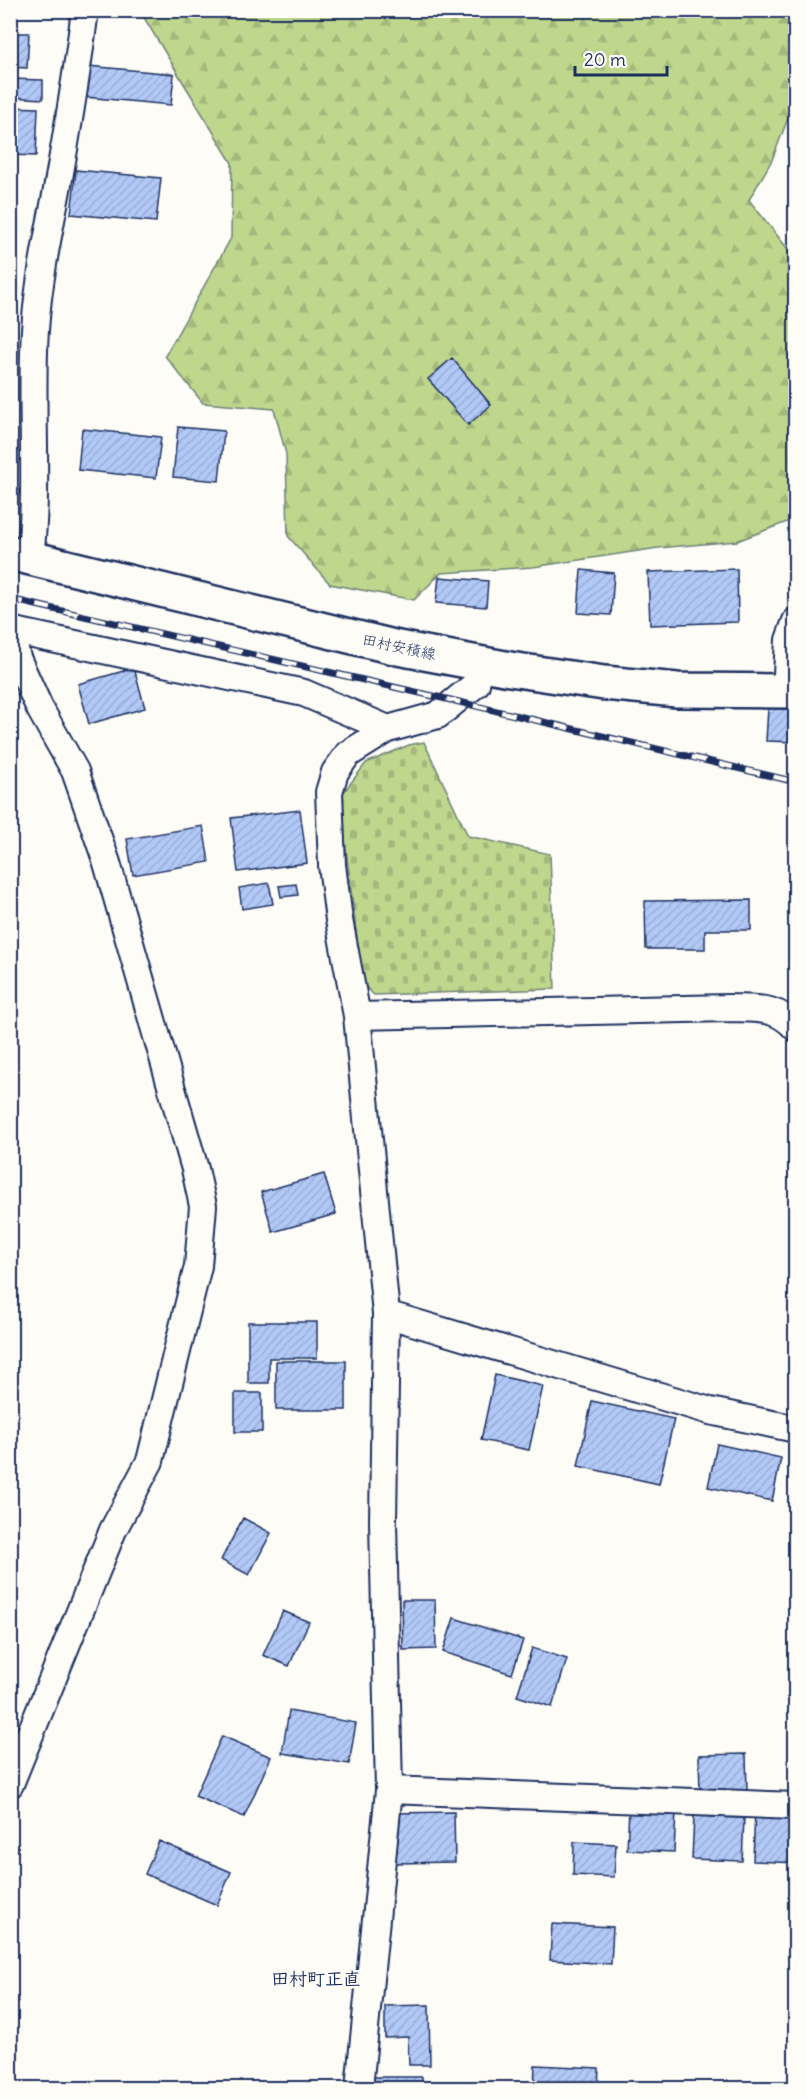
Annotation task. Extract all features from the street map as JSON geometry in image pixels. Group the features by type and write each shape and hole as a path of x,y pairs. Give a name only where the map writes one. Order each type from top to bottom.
{"main road":[{"name":"田村安積線","path":"20,556 398,648 480,663 604,683 677,690 791,691"}],"street":[{"path":"20,556 33,513 32,406 35,329 43,267 76,81 85,10"},
{"path":"791,691 789,640 795,621"},
{"path":"10,1784 113,1530 150,1461 198,1266 203,1206 195,1168 107,864 75,771 40,709 21,668 10,630 304,693 388,729"},
{"path":"359,2088 389,1790 383,1522 386,1314 357,1016 339,920 332,865 329,792 335,772 348,754 388,729 438,715 476,684 480,663"},
{"path":"357,1016 730,1008 770,1011 785,1016 795,1028"},
{"path":"386,1314 710,1412 795,1429"},
{"path":"389,1790 795,1806"}],"green space":[{"path":"140,11 795,11 795,100 772,160 749,200 795,258 795,519 737,541 658,548 533,567 441,573 414,600 330,584 288,536 286,454 274,409 203,403 165,356 231,238 232,163"},
{"path":"424,742 468,836 550,854 555,989 374,995 363,985 342,818 343,793 366,763 409,745"}],"building":[{"path":"10,33 29,33 27,68 10,67"},
{"path":"88,66 174,74 171,105 85,97"},
{"path":"10,79 43,80 43,99 10,97"},
{"path":"10,107 38,108 36,156 10,155"},
{"path":"76,170 161,178 156,222 71,214"},
{"path":"452,358 491,405 468,425 428,379"},
{"path":"178,427 224,431 219,481 173,477"},
{"path":"82,429 161,437 156,478 78,470"},
{"path":"737,569 738,622 650,625 648,572"},
{"path":"581,570 614,573 611,615 578,613"},
{"path":"439,577 488,581 486,607 436,603"},
{"path":"134,668 145,708 89,724 78,684"},
{"path":"10,702 16,703 15,738 10,738"},
{"path":"768,708 796,710 796,742 766,741"},
{"path":"300,810 307,863 238,872 231,818"},
{"path":"203,826 209,862 133,875 127,839"},
{"path":"269,883 273,904 242,909 239,888"},
{"path":"296,884 298,895 281,897 279,886"},
{"path":"751,900 751,930 705,930 705,949 646,949 645,901"},
{"path":"324,1174 336,1214 273,1232 261,1192"},
{"path":"248,1322 317,1322 317,1358 269,1358 269,1383 248,1383"},
{"path":"276,1361 346,1361 346,1410 276,1410"},
{"path":"495,1375 543,1386 529,1450 481,1440"},
{"path":"235,1393 262,1393 262,1432 235,1432"},
{"path":"592,1401 674,1419 659,1484 578,1466"},
{"path":"717,1444 781,1458 772,1501 708,1487"},
{"path":"243,1518 271,1533 249,1575 221,1560"},
{"path":"402,1600 435,1600 436,1649 403,1650"},
{"path":"283,1611 309,1622 289,1666 263,1655"},
{"path":"454,1618 523,1640 512,1674 443,1652"},
{"path":"532,1648 567,1659 552,1707 517,1696"},
{"path":"289,1711 356,1723 349,1764 282,1753"},
{"path":"222,1736 271,1757 244,1817 195,1796"},
{"path":"746,1754 747,1791 700,1792 699,1755"},
{"path":"629,1809 676,1811 674,1852 627,1850"},
{"path":"755,1810 796,1812 796,1863 753,1861"},
{"path":"454,1812 455,1862 395,1863 394,1813"},
{"path":"694,1816 744,1818 742,1861 692,1859"},
{"path":"159,1841 231,1872 217,1905 145,1874"},
{"path":"574,1842 616,1844 614,1877 573,1875"},
{"path":"552,1924 613,1927 611,1964 550,1960"},
{"path":"429,2005 430,2065 409,2065 408,2037 385,2038 385,2006"},
{"path":"535,2065 599,2068 598,2088 534,2088"},
{"path":"371,2077 422,2077 422,2088 371,2088"}],"railway":[{"path":"10,599 796,782"}],"district":[{"name":"田村町正直","path":"316,1979"}]}
